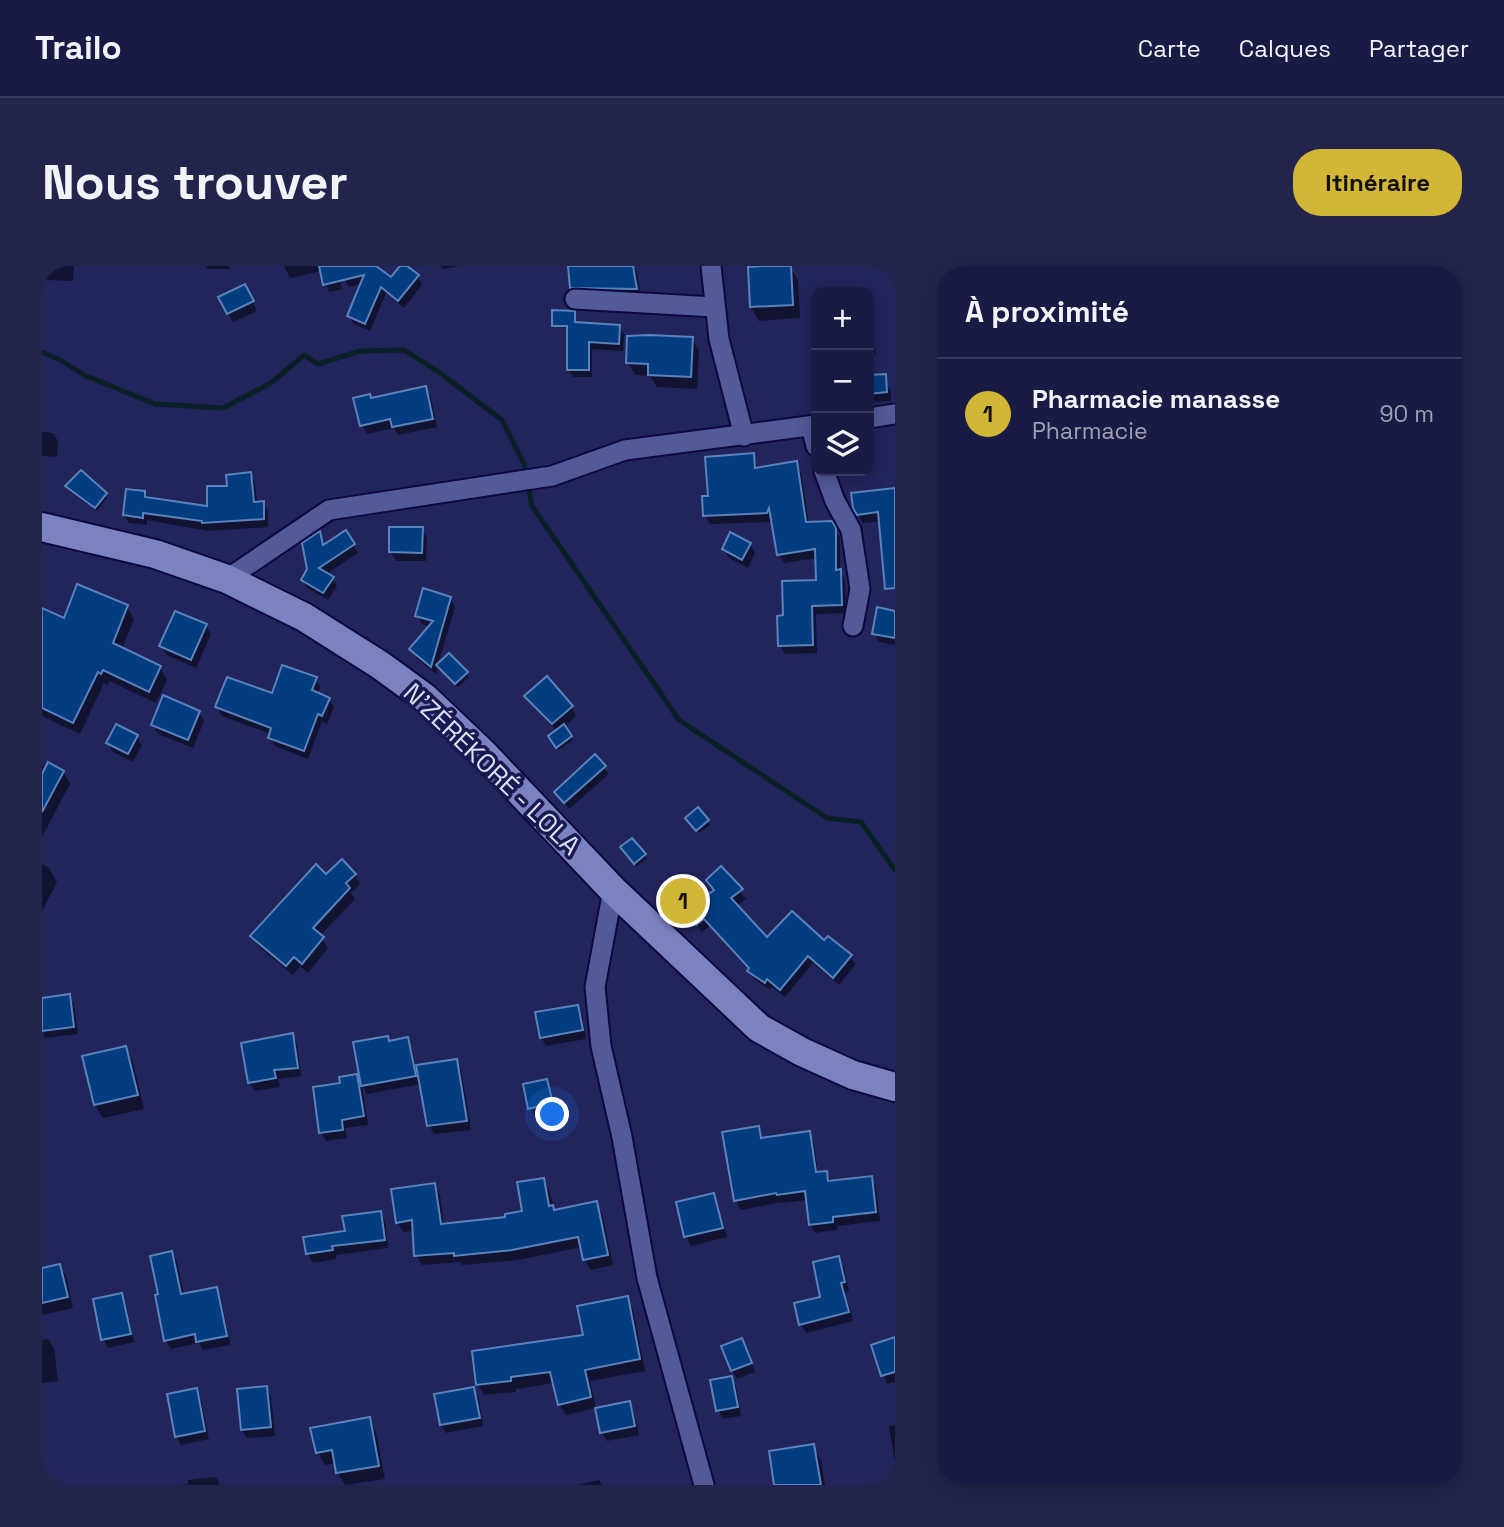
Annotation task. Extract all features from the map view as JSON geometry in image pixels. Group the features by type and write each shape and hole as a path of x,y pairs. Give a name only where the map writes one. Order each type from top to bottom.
{"highway":[{"name":"N'ZÉRÉKORÉ - LOLA","path":"42,527 155,554 228,579 304,617 380,665 424,697 483,753 613,890 759,1028 853,1075 895,1087"}],"street":[{"path":"710,266 719,339 744,436"},
{"path":"575,299 714,307"},
{"path":"874,417 895,414"},
{"path":"228,579 329,510 551,476 625,450 811,426"},
{"path":"826,476 835,501 851,530 860,589 853,626"},
{"path":"613,890 596,987 601,1046 622,1137 647,1278 704,1485"}],"building":[{"path":"319,266 376,266 391,277 400,266 407,266 419,275 398,301 381,287 365,324 347,316 364,275 323,285"},
{"path":"568,266 633,266 637,289 570,288"},
{"path":"791,266 793,305 750,307 748,267"},
{"path":"245,284 254,301 227,314 218,297"},
{"path":"552,310 575,311 575,322 620,325 619,344 589,342 589,370 567,370 567,326 552,326"},
{"path":"627,336 693,337 691,377 648,375 648,364 626,363"},
{"path":"886,374 887,392 874,393 874,375"},
{"path":"426,386 433,419 392,427 390,419 360,426 353,398 370,394 371,398"},
{"path":"754,453 755,468 797,461 806,522 832,521 836,528 836,570 841,569 842,605 812,606 813,645 778,646 777,616 783,615 782,581 816,580 815,549 777,555 769,508 767,513 703,516 702,496 708,496 705,457"},
{"path":"81,470 107,493 95,508 65,486"},
{"path":"251,472 254,502 264,501 264,519 202,523 143,513 143,518 123,515 126,489 145,491 145,497 207,506 207,486 227,486 226,475"},
{"path":"895,488 895,588 885,589 878,512 857,515 851,493"},
{"path":"389,527 423,527 422,553 389,552"},
{"path":"346,530 355,544 319,568 334,577 323,593 301,580 307,569 302,543 320,531 323,545"},
{"path":"730,532 751,543 742,560 722,549"},
{"path":"77,584 128,605 113,643 161,666 149,692 103,670 101,674 98,672 73,723 42,708 42,608 64,618"},
{"path":"423,588 451,597 431,667 409,649 433,621 415,616"},
{"path":"877,607 895,611 895,638 872,634"},
{"path":"175,611 207,624 191,660 159,646"},
{"path":"449,653 468,672 455,684 436,665"},
{"path":"282,665 317,677 312,690 330,698 322,716 318,714 304,751 268,738 271,728 215,707 227,677 272,693"},
{"path":"547,676 573,706 552,724 524,696"},
{"path":"163,695 200,711 188,740 151,725"},
{"path":"116,724 138,735 128,754 106,743"},
{"path":"564,724 572,736 556,748 548,736"},
{"path":"595,754 606,766 564,803 554,792"},
{"path":"48,762 64,771 42,812 42,774"},
{"path":"698,807 709,820 696,831 685,818"},
{"path":"632,838 646,854 634,864 620,847"},
{"path":"342,859 356,874 346,883 350,888 313,928 324,937 302,964 294,957 286,966 250,936 316,864 326,874"},
{"path":"721,866 743,889 731,898 767,937 792,911 824,940 828,936 852,955 833,978 808,956 780,990 767,979 765,983 747,971 749,968 704,919 696,925 686,912 714,890 706,880"},
{"path":"70,994 74,1027 42,1031 42,998"},
{"path":"578,1005 583,1030 540,1038 535,1012"},
{"path":"293,1033 298,1068 274,1070 276,1078 248,1083 241,1043"},
{"path":"388,1036 389,1041 408,1037 416,1076 361,1086 353,1042"},
{"path":"126,1046 138,1095 94,1105 82,1056"},
{"path":"457,1059 467,1121 427,1126 416,1065"},
{"path":"357,1074 364,1116 342,1120 343,1130 319,1133 313,1087 340,1083 339,1077"},
{"path":"547,1079 553,1103 528,1109 523,1084"},
{"path":"759,1126 761,1138 810,1131 816,1172 827,1171 828,1181 872,1176 876,1212 833,1217 833,1222 809,1225 805,1191 734,1201 722,1132"},
{"path":"544,1178 549,1206 553,1205 554,1210 597,1201 608,1255 583,1260 578,1237 512,1250 454,1256 454,1253 414,1256 412,1220 396,1223 391,1189 435,1183 441,1224 505,1217 505,1214 522,1211 517,1182"},
{"path":"714,1193 723,1228 684,1237 676,1202"},
{"path":"381,1211 385,1240 332,1246 333,1250 306,1254 303,1237 345,1231 342,1216"},
{"path":"172,1251 181,1294 217,1287 227,1336 196,1342 195,1334 164,1341 150,1256"},
{"path":"839,1256 845,1282 841,1283 849,1312 799,1325 794,1303 820,1297 813,1262"},
{"path":"60,1264 68,1297 42,1303 42,1268"},
{"path":"122,1293 131,1334 101,1340 93,1299"},
{"path":"628,1296 640,1359 585,1370 591,1397 558,1405 550,1372 511,1377 511,1381 476,1385 472,1351 583,1335 577,1306"},
{"path":"895,1337 895,1372 881,1376 871,1345"},
{"path":"742,1338 752,1363 731,1371 721,1346"},
{"path":"732,1376 738,1407 716,1411 710,1380"},
{"path":"267,1386 271,1427 241,1430 237,1389"},
{"path":"474,1387 480,1418 440,1425 434,1394"},
{"path":"197,1388 205,1431 175,1437 167,1394"},
{"path":"630,1401 635,1426 600,1433 595,1408"},
{"path":"370,1417 379,1466 336,1473 332,1450 316,1453 310,1428"},
{"path":"814,1444 821,1485 774,1485 769,1451"}],"waterway":[{"path":"42,352 84,375 155,404 223,408 271,383 304,355 318,364 360,351 404,350 440,373 502,420 524,464 532,506 679,720 827,818 861,822 895,870"}],"place":[{"name":"Pharmacie manasse","path":"683,901"}]}
